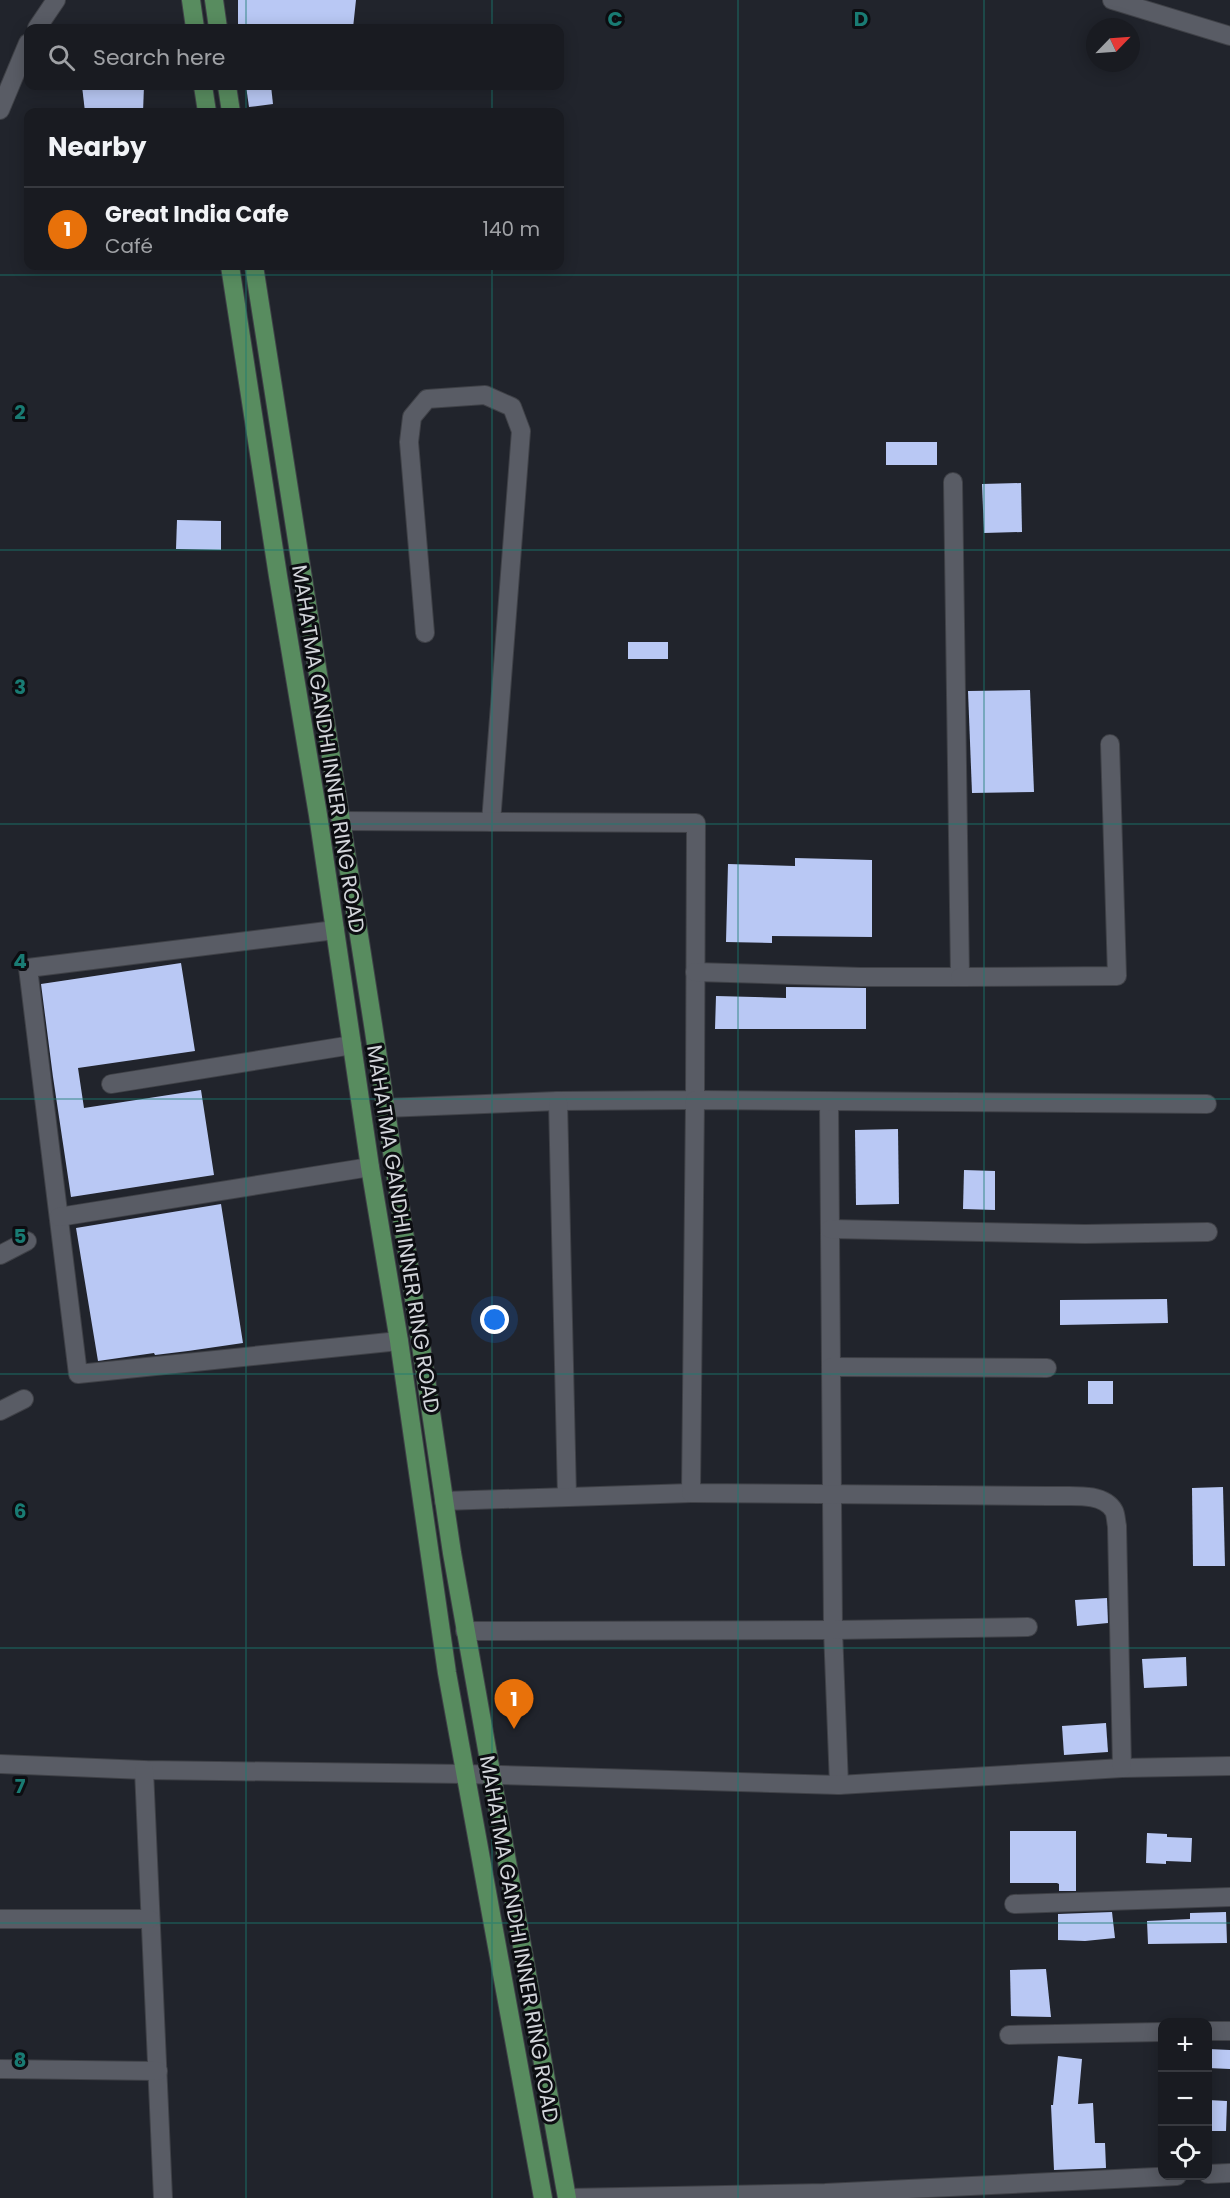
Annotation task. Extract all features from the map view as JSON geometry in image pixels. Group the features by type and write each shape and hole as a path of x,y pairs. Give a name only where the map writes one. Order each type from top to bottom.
{"main road":[{"path":"191,0 194,24"},
{"path":"214,0 217,24"},
{"path":"204,90 206,108"},
{"path":"228,90 230,108"},
{"name":"MAHATMA GANDHI INNER RING ROAD","path":"231,270 399,1341 447,1673 543,2198"},
{"name":"MAHATMA GANDHI INNER RING ROAD","path":"255,270 465,1631 567,2198"}],"street":[{"path":"40,24 56,0"},
{"path":"1112,0 1230,36"},
{"path":"0,110 24,53"},
{"path":"425,633 409,442 412,417 427,399 485,394 512,406 520,431 491,822"},
{"path":"953,482 960,977"},
{"path":"695,972 861,977 1117,976 1110,744"},
{"path":"340,821 696,823 691,1493"},
{"path":"335,930 28,968 78,1374 399,1341"},
{"path":"111,1084 352,1045"},
{"path":"385,1108 558,1101 695,1100 1207,1104"},
{"path":"558,1101 567,1497"},
{"path":"829,1101 833,1630 838,1785"},
{"path":"58,1217 370,1167"},
{"path":"830,1229 1085,1234 1208,1232"},
{"path":"0,1255 27,1241"},
{"path":"831,1367 1047,1368"},
{"path":"0,1411 24,1399"},
{"path":"444,1501 691,1493 832,1496 1049,1496 1094,1498 1107,1503 1115,1512 1117,1526 1122,1768"},
{"path":"465,1631 1028,1627"},
{"path":"0,1764 144,1770 465,1774 838,1785 1122,1768 1230,1766"},
{"path":"144,1770 163,2198"},
{"path":"1014,1904 1230,1897"},
{"path":"0,1919 150,1919"},
{"path":"1212,2031 1230,2031"},
{"path":"1009,2035 1158,2032"},
{"path":"0,2069 158,2071"},
{"path":"1212,2174 1230,2173"},
{"path":"567,2198 825,2195 1158,2176"}],"building":[{"path":"238,0 356,0 353,24 238,24"},
{"path":"82,90 144,90 143,108 85,108"},
{"path":"247,90 271,90 273,104 249,107"},
{"path":"886,442 937,442 937,465 886,465"},
{"path":"1021,483 1022,532 984,533 982,484"},
{"path":"177,520 221,521 221,550 176,549"},
{"path":"628,642 668,642 668,659 628,659"},
{"path":"1030,690 1034,792 972,793 968,691"},
{"path":"795,858 872,860 872,937 772,936 772,943 726,942 728,864 795,866"},
{"path":"181,963 195,1051 78,1068 84,1108 201,1090 214,1175 71,1197 41,984"},
{"path":"786,987 866,988 866,1029 715,1029 716,996 786,998"},
{"path":"898,1129 899,1204 856,1205 855,1130"},
{"path":"964,1170 995,1171 995,1210 963,1209"},
{"path":"221,1204 243,1343 98,1361 76,1228"},
{"path":"1167,1299 1168,1323 1060,1325 1060,1300"},
{"path":"1088,1381 1113,1381 1113,1404 1088,1404"},
{"path":"1223,1487 1225,1566 1193,1566 1192,1488"},
{"path":"1107,1598 1108,1623 1077,1626 1075,1600"},
{"path":"1186,1657 1187,1686 1144,1688 1142,1659"},
{"path":"1106,1723 1108,1752 1064,1755 1062,1726"},
{"path":"1010,1831 1076,1831 1076,1891 1059,1891 1057,1883 1010,1883"},
{"path":"1147,1833 1192,1838 1191,1862 1146,1863"},
{"path":"1112,1912 1115,1938 1085,1941 1058,1940 1058,1914"},
{"path":"1226,1912 1227,1943 1148,1944 1147,1921 1190,1919 1190,1913"},
{"path":"1046,1969 1051,2017 1011,2016 1010,1970"},
{"path":"1212,2049 1230,2050 1230,2069 1212,2068"},
{"path":"1058,2056 1082,2059 1078,2104 1093,2103 1095,2143 1105,2143 1106,2168 1054,2170 1051,2105 1053,2105"},
{"path":"1212,2100 1227,2101 1226,2131 1212,2131"}],"place":[{"name":"Great India Cafe","path":"514,1729"}]}
